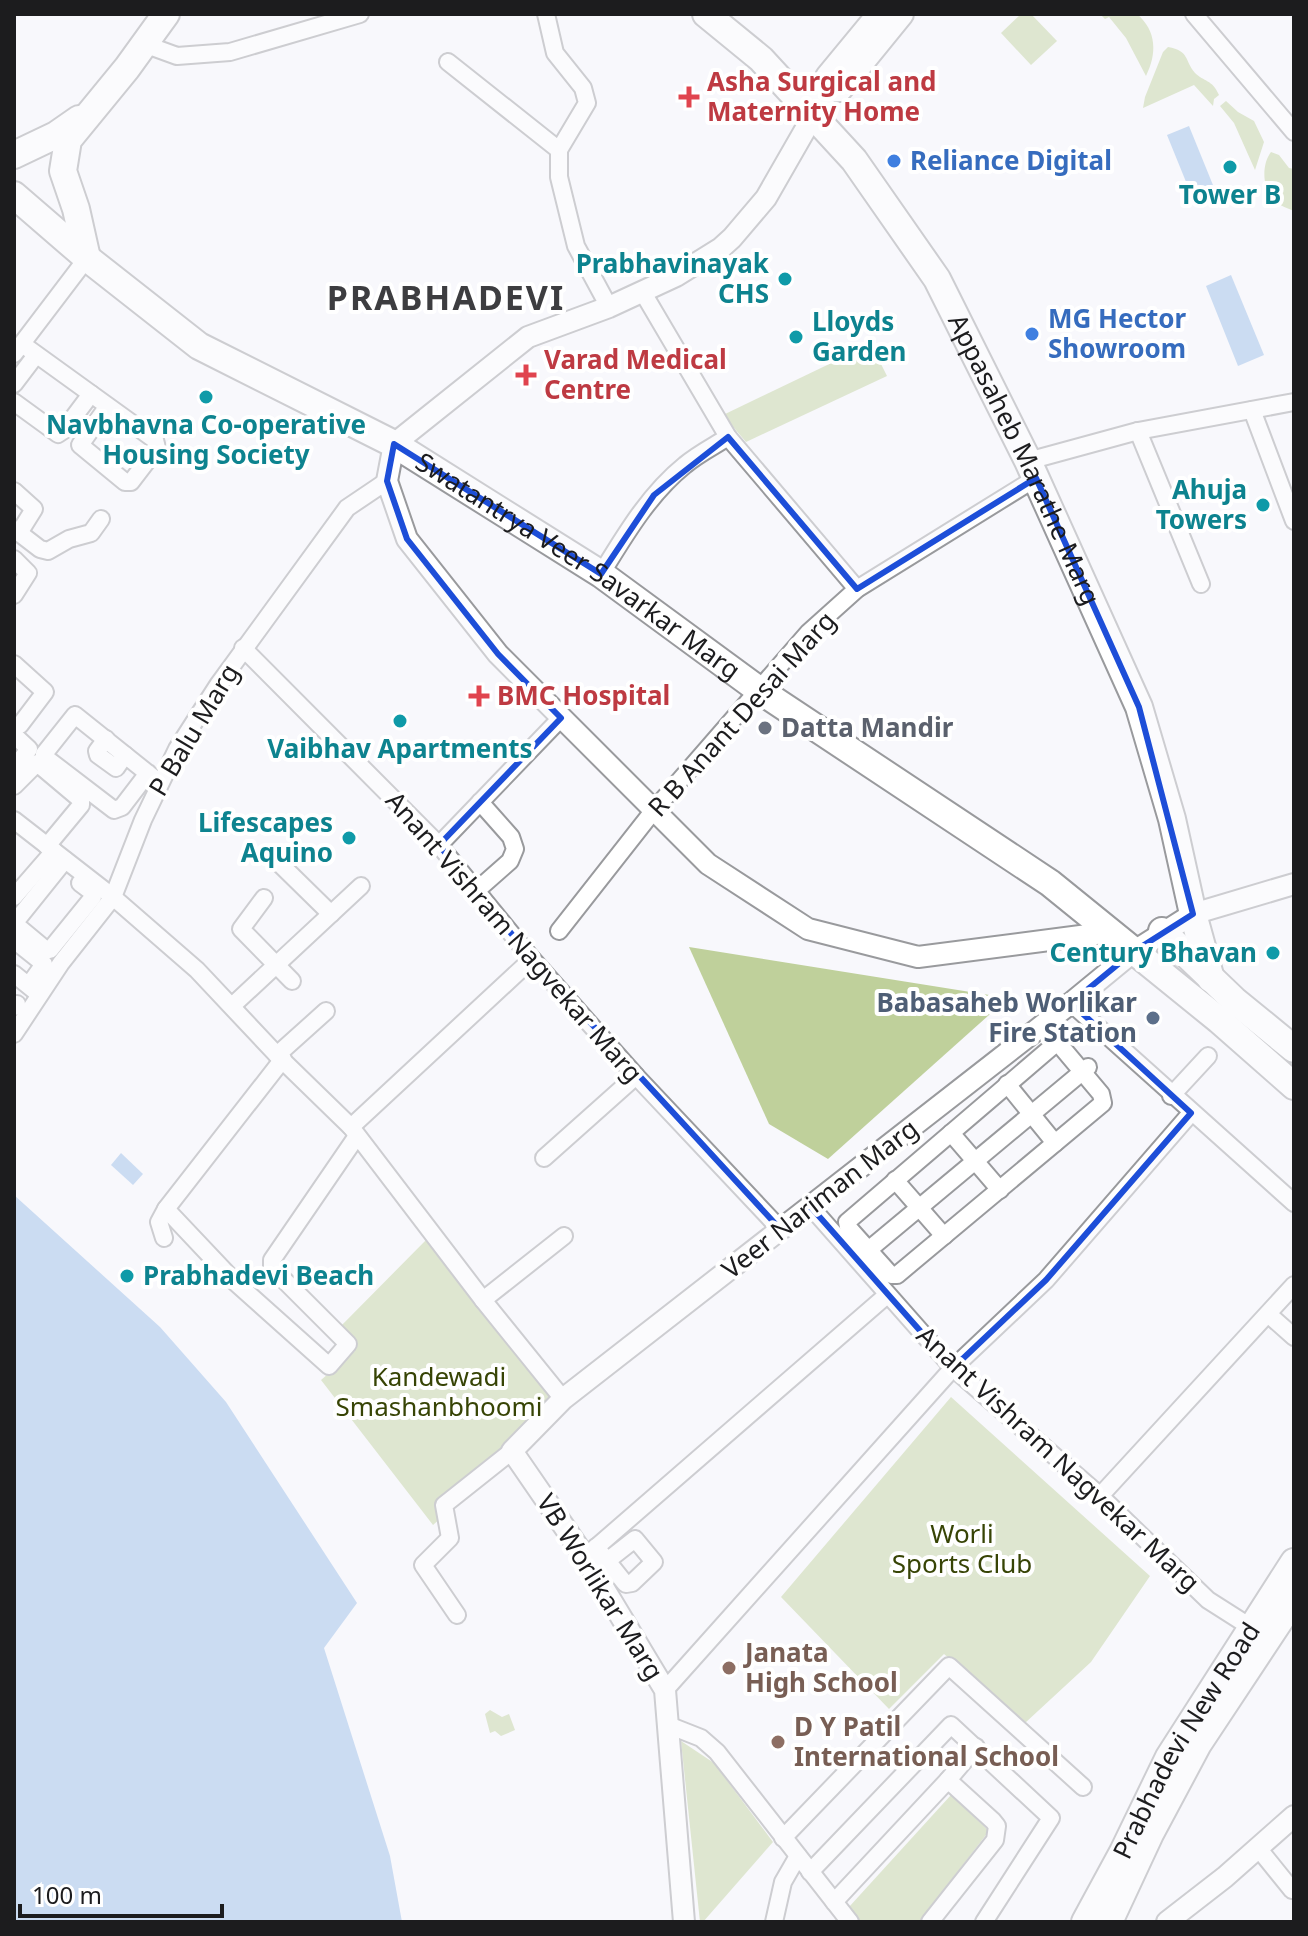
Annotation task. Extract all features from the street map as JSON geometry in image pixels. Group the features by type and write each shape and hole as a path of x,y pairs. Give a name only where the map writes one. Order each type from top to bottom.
{"main road":[{"path":"87,258 76,209 63,171 68,140 166,14"},
{"name":"Appasaheb Marathe Marg","path":"706,14 761,59 854,160 937,279 1032,470 1139,707 1172,819 1211,979"},
{"path":"813,116 826,90 828,77 880,14"},
{"path":"826,90 840,89 901,14"},
{"path":"14,155 56,135 95,108"},
{"name":"Swatantrya Veer Savarkar Marg","path":"14,195 87,258 199,346 394,444 601,574 759,690 1050,883 1219,1020 1294,1086"},
{"path":"1162,931 1211,979 1294,1049"},
{"name":"Prabhadevi New Road","path":"1085,1922 1169,1757 1294,1562"},
{"name":"Prabhadevi New Road","path":"1109,1922 1150,1834 1198,1744 1294,1599"}],"street":[{"path":"144,44 177,56 230,52 360,14"},
{"path":"546,14 555,53 587,94 587,103 559,150 559,177 576,246 609,307"},
{"path":"1194,14 1294,132"},
{"path":"448,62 559,150"},
{"path":"813,116 766,198 732,238 676,276 609,307 528,337 394,444 387,481 407,539 498,654 708,864 808,929 918,957 1111,932"},
{"path":"87,258 18,349 36,355 108,406 155,440 158,445 131,482 125,482 80,445 108,406"},
{"path":"642,291 728,437 857,589"},
{"path":"14,384 36,355"},
{"path":"14,402 58,434 91,394"},
{"name":"R B Anant Desai Marg","path":"559,931 654,810 808,633 857,589 1032,470 1138,431 1294,402"},
{"path":"1252,410 1294,521"},
{"path":"1138,431 1201,584"},
{"path":"601,574 654,495 685,465 728,437"},
{"name":"P Balu Marg","path":"14,1034 29,991 113,897 143,820 154,778 177,749 243,648 347,508 387,481"},
{"path":"14,491 34,509 16,531 40,549 48,551 69,539 91,533 101,519"},
{"path":"14,559 28,573 14,595"},
{"name":"Anant Vishram Nagvekar Marg","path":"243,648 439,845 532,959 636,1076 781,1230"},
{"path":"14,664 43,687 45,695 20,725 14,727"},
{"path":"74,715 154,778 122,807 114,810 44,755 74,715"},
{"path":"439,845 561,718"},
{"path":"14,735 29,749 14,768"},
{"path":"14,786 37,763 81,800 55,856 15,923 48,951 93,896 55,856 14,820"},
{"path":"479,893 510,861 515,849 511,837 480,802"},
{"path":"14,839 21,835 113,897 197,970 354,1132 563,1399"},
{"path":"479,893 527,850"},
{"path":"14,897 55,856"},
{"path":"278,862 331,914"},
{"name":"Veer Nariman Marg","path":"512,1451 563,1399 1133,952 1193,914 1294,884"},
{"path":"232,1006 361,886"},
{"path":"264,898 241,929 292,981"},
{"path":"14,940 44,964 29,991 14,974"},
{"path":"166,1209 235,1282 329,1366 348,1344 272,1268 272,1260 354,1132 532,959"},
{"path":"1071,1003 1171,1096 1294,1203"},
{"path":"164,1238 159,1222 166,1209 280,1057 326,1011"},
{"path":"1056,1044 1086,1069 1103,1103 894,1276 864,1254 847,1222 1007,1084 1056,1044"},
{"path":"1171,1096 1208,1056"},
{"path":"864,1254 1086,1069"},
{"path":"544,1158 636,1076"},
{"path":"1007,1084 1055,1143"},
{"path":"665,1690 953,1368 1046,1280 1191,1113"},
{"path":"951,1133 1000,1190"},
{"path":"895,1180 944,1236"},
{"name":"Anant Vishram Nagvekar Marg","path":"810,1206 864,1254 887,1295 953,1368 1100,1496 1208,1600 1252,1628"},
{"path":"483,1300 564,1236"},
{"path":"1100,1496 1294,1285"},
{"path":"596,1555 887,1295"},
{"path":"1268,1314 1294,1337"},
{"path":"457,1615 423,1565 450,1538 444,1505 512,1451"},
{"name":"VB Worlikar Marg","path":"512,1451 596,1555 665,1690 684,1922"},
{"path":"783,1838 949,1666 1083,1787"},
{"path":"668,1725 701,1738 717,1752 850,1922"},
{"path":"810,1872 951,1725 1051,1818 984,1922"},
{"path":"834,1902 976,1747"},
{"path":"930,1922 995,1840 997,1826 948,1780"},
{"path":"1167,1922 1294,1816"},
{"path":"1258,1848 1292,1890"},
{"path":"774,1922 783,1882 798,1856"}],"highlighted area":[{"path":"728,437 857,589 1036,478 1139,707 1193,914 1133,952 1071,1003 1191,1113 1046,1280 953,1368 810,1206 781,1230 532,959 439,845 561,718 498,654 407,539 387,481 394,444 601,574 654,495"}],"green space":[{"path":"1021,14 1031,14 1057,41 1031,65 1001,33"},
{"path":"1100,14 1137,14 1144,21 1153,43 1146,76 1126,38 1109,17 1105,19"},
{"path":"1168,47 1183,54 1195,73 1214,86 1219,95 1214,99 1213,106 1194,85 1143,108 1163,52"},
{"path":"1226,101 1254,121 1264,142 1255,170 1234,123 1220,106"},
{"path":"1271,152 1294,169 1294,211 1278,203 1268,191 1264,171"},
{"path":"871,344 887,376 746,442 723,415"},
{"path":"689,947 1008,998 828,1159 769,1124"},
{"name":"Kandewadi Smashanbhoomi","path":"427,1239 563,1409 433,1525 321,1380 355,1351 339,1328"},
{"name":"Worli Sports Club","path":"951,1397 1150,1576 1091,1662 1025,1723 944,1654 889,1709 781,1597"},
{"path":"490,1710 502,1717 509,1714 515,1730 501,1736 495,1731 490,1733 485,1714"},
{"path":"681,1741 714,1763 773,1842 703,1922 700,1922"},
{"path":"951,1795 989,1831 919,1922 861,1922 849,1907"}],"water":[{"path":"1189,126 1217,195 1195,204 1167,135"},
{"path":"1231,275 1264,355 1238,366 1206,286"},
{"path":"121,1153 143,1174 133,1185 111,1165"},
{"path":"14,1195 160,1327 226,1402 357,1603 324,1648 390,1856 402,1922 14,1922"}],"place":[{"name":"Asha Surgical and Maternity Home","path":"689,97"},
{"name":"Reliance Digital","path":"894,161"},
{"name":"Tower B","path":"1230,167"},
{"name":"Prabhavinayak CHS","path":"785,279"},
{"name":"MG Hector Showroom","path":"1032,334"},
{"name":"Lloyds Garden","path":"796,337"},
{"name":"Varad Medical Centre","path":"526,375"},
{"name":"Navbhavna Co-operative Housing Society","path":"206,397"},
{"name":"Ahuja Towers","path":"1263,505"},
{"name":"BMC Hospital","path":"479,696"},
{"name":"Vaibhav Apartments","path":"400,721"},
{"name":"Datta Mandir","path":"765,728"},
{"name":"Lifescapes Aquino","path":"349,838"},
{"name":"Century Bhavan","path":"1273,953"},
{"name":"Babasaheb Worlikar Fire Station","path":"1153,1018"},
{"name":"Prabhadevi Beach","path":"127,1276"},
{"name":"Janata High School","path":"729,1668"},
{"name":"D Y Patil International School","path":"778,1742"}],"district":[{"name":"PRABHADEVI","path":"446,298"}]}
